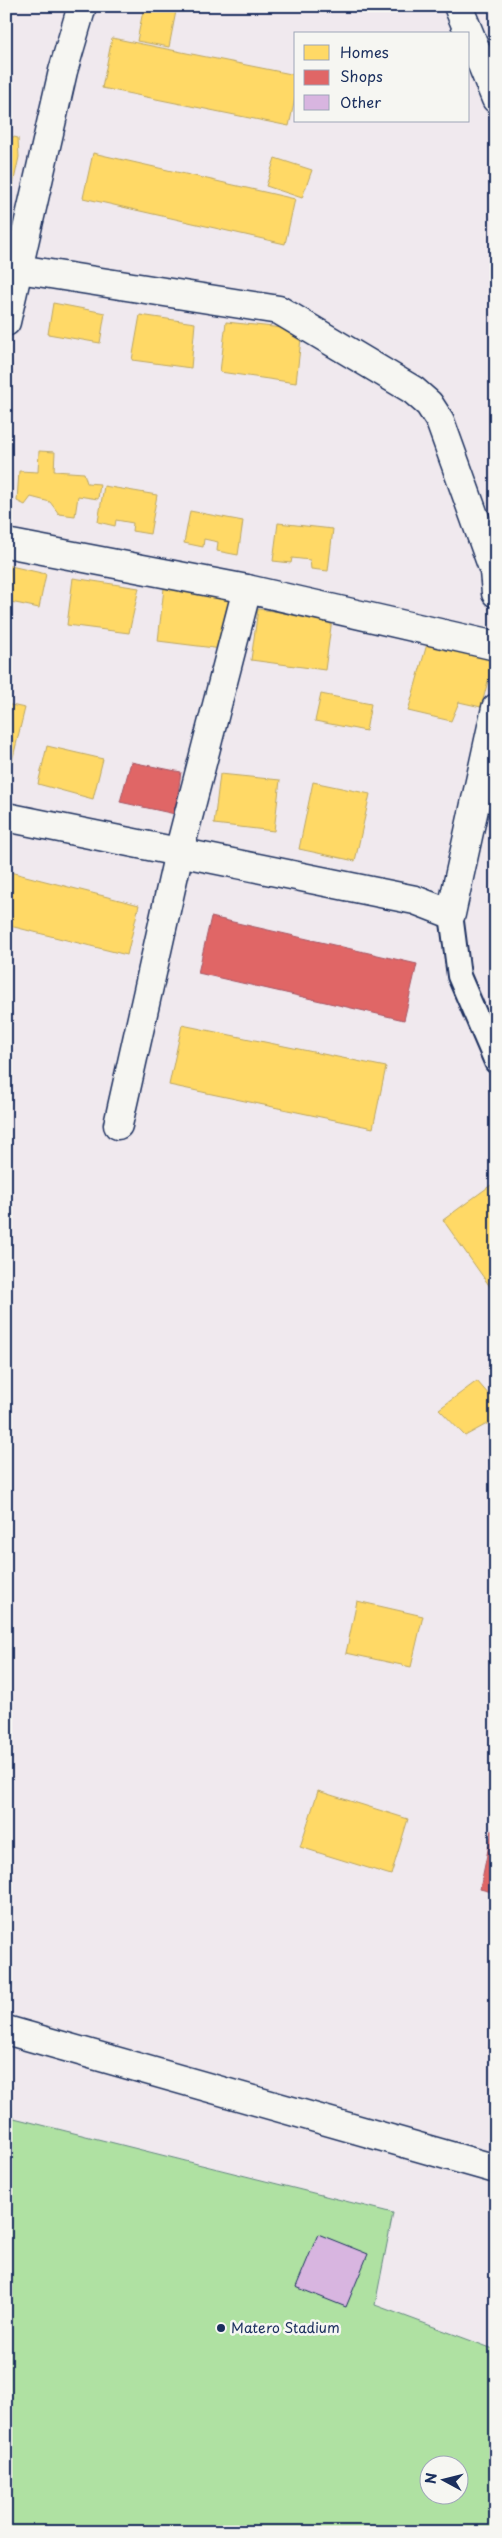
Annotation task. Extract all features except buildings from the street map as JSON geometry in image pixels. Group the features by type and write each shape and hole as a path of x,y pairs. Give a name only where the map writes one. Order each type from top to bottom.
{"street":[{"path":"6,322 12,268 63,71 82,6"},
{"path":"458,6 469,32"},
{"path":"470,35 496,99"},
{"path":"12,268 279,310 413,390 429,404 440,421 494,571 496,593"},
{"path":"6,543 247,589 496,646"},
{"path":"118,1125 179,852 247,589"},
{"path":"6,817 415,900 451,914 496,708"},
{"path":"6,2030 496,2169"}],"lane":[{"path":"451,914 459,976 496,1062"}],"green space":[{"name":"Matero Stadium","path":"6,2116 393,2213 375,2305 496,2350 496,2532 6,2532"}],"place":[{"name":"Matero Stadium","path":"221,2328"}]}
